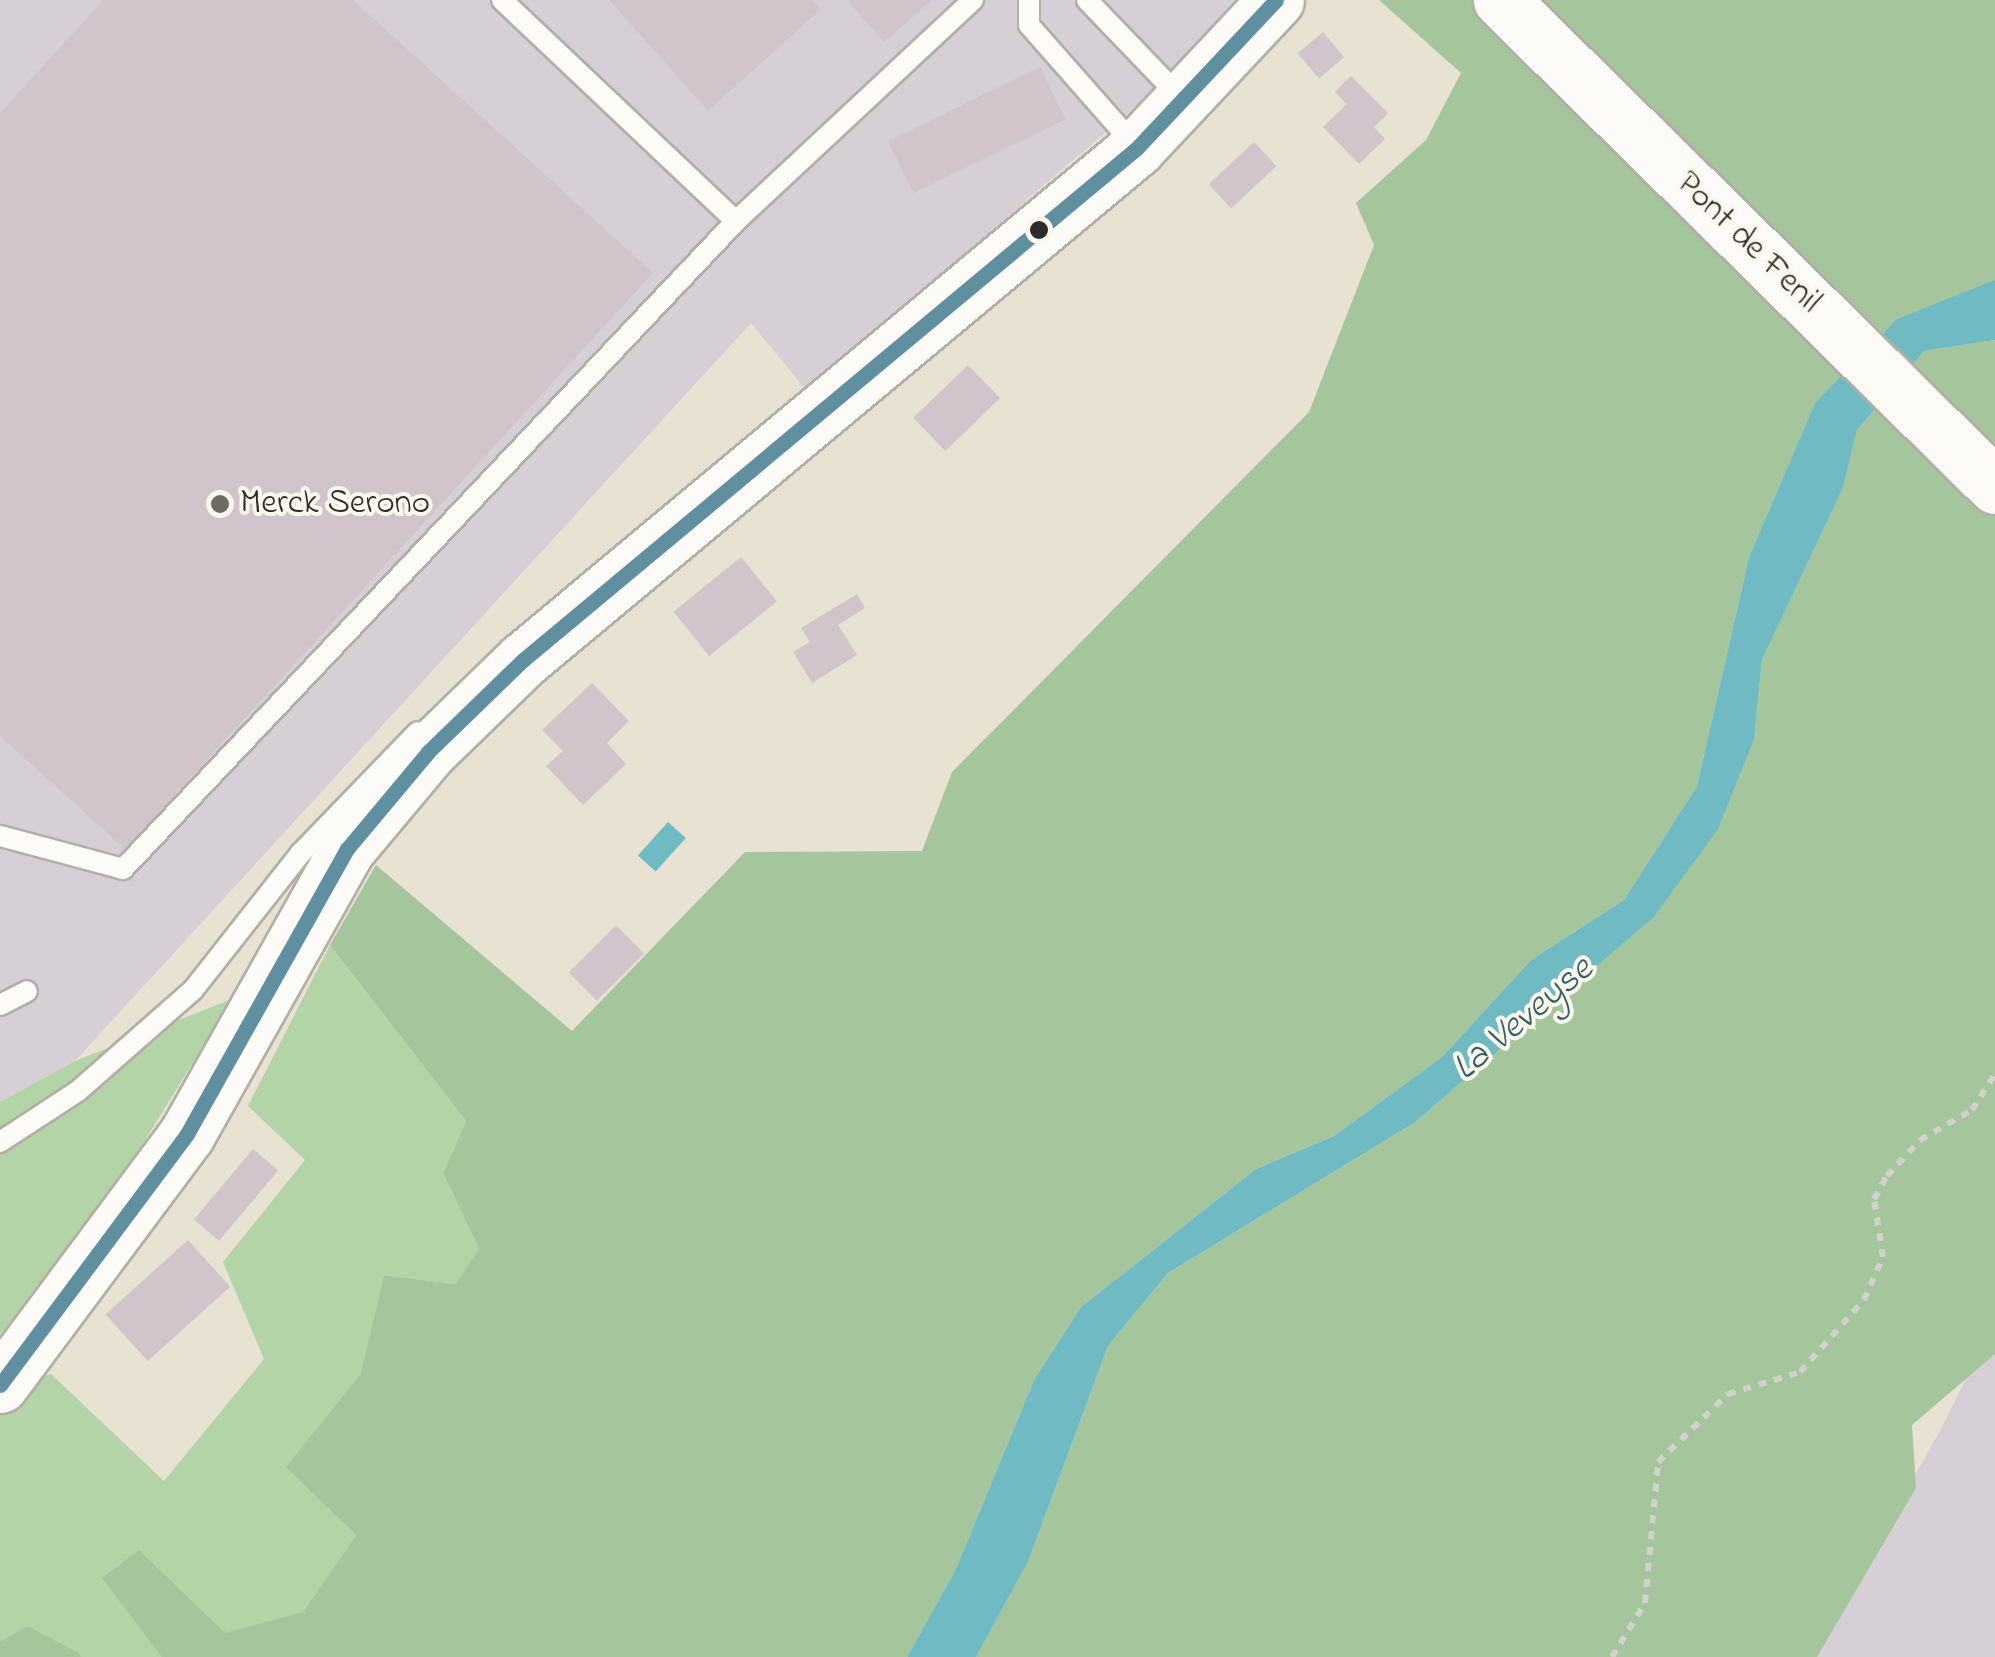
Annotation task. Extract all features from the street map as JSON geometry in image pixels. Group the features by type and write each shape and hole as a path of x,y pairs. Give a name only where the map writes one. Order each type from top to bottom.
{"street":[{"path":"0,1386 187,1134 347,849 428,752 523,660 1137,148 1185,102 1276,0"},
{"name":"Pont de Fenil","path":"1500,0 1995,486"}],"lane":[{"path":"502,0 736,220"},
{"path":"0,836 123,869 736,220 973,0"},
{"path":"1029,0 1029,25 1137,148"},
{"path":"1087,0 1185,102"},
{"path":"0,1142 78,1091 193,990 391,750 523,660"},
{"path":"0,1005 27,991"}],"path":[{"path":"1612,1657 1645,1603 1658,1462 1728,1394 1800,1372 1864,1300 1883,1257 1874,1199 1887,1176 1920,1140 1972,1110 1995,1074"}],"shaded area":[{"path":"0,0 1245,0 1228,27 806,390 751,323 75,1061 0,1102"},
{"path":"1995,1321 1995,1657 1813,1657 1941,1429"}],"green space":[{"path":"1379,0 1995,0 1995,280 1815,403 1749,557 1697,786 1624,900 1531,960 1442,1057 1334,1136 1256,1169 1081,1307 1034,1380 955,1571 907,1657 162,1657 102,1578 139,1550 225,1633 303,1612 356,1535 286,1467 360,1375 384,1275 456,1284 479,1249 443,1173 466,1121 330,945 376,865 572,1031 745,852 922,851 952,772 1309,412 1374,245 1356,203 1426,140 1461,73"},
{"path":"1995,340 1995,1354 1912,1425 1916,1488 1817,1657 976,1657 1028,1562 1108,1346 1168,1273 1414,1123 1653,918 1754,739 1762,660 1843,488 1857,430 1924,351"},
{"path":"330,945 466,1121 443,1173 479,1249 457,1284 384,1275 360,1375 287,1467 356,1535 303,1612 162,1657 81,1657 27,1626 0,1641 0,1387 51,1374 164,1481 264,1359 223,1262 305,1160 248,1106"},
{"path":"232,999 80,1246 0,1334 0,1102 75,1061"},
{"path":"27,1626 81,1657 0,1657 0,1641"}],"water":[{"name":"La Veveyse","path":"1995,280 1995,340 1924,351 1857,430 1843,488 1762,660 1754,739 1718,829 1653,918 1414,1123 1168,1273 1108,1346 1028,1562 976,1657 907,1657 955,1571 1034,1380 1081,1307 1256,1169 1334,1136 1442,1057 1531,960 1624,900 1697,786 1749,557 1815,403 1897,319"},
{"path":"668,822 686,838 656,872 638,855"}],"building":[{"name":"Merck Serono","path":"103,0 353,0 653,273 125,849 0,736 0,113"},
{"path":"609,0 813,0 821,9 708,111"},
{"path":"847,0 932,0 884,42"},
{"path":"1323,32 1344,57 1319,78 1298,53"},
{"path":"1040,67 1065,119 914,193 888,141"},
{"path":"1351,76 1388,113 1374,127 1385,139 1359,164 1323,127 1347,104 1335,92"},
{"path":"1254,142 1277,166 1231,208 1209,184"},
{"path":"968,365 1000,398 945,451 913,418"},
{"path":"741,557 777,601 709,656 673,612"},
{"path":"857,594 865,608 838,625 857,655 812,683 793,652 810,642 801,628"},
{"path":"592,683 629,721 607,743 626,764 583,805 546,766 563,751 542,730"},
{"path":"616,925 644,953 597,1001 569,972"},
{"path":"253,1149 278,1170 219,1241 194,1219"},
{"path":"188,1240 230,1287 148,1361 106,1314"}],"transit line":[{"path":"0,1385 187,1134 347,849 428,752 523,660 1137,148 1276,0"}],"place":[{"name":"Merck Serono","path":"220,504"}]}
